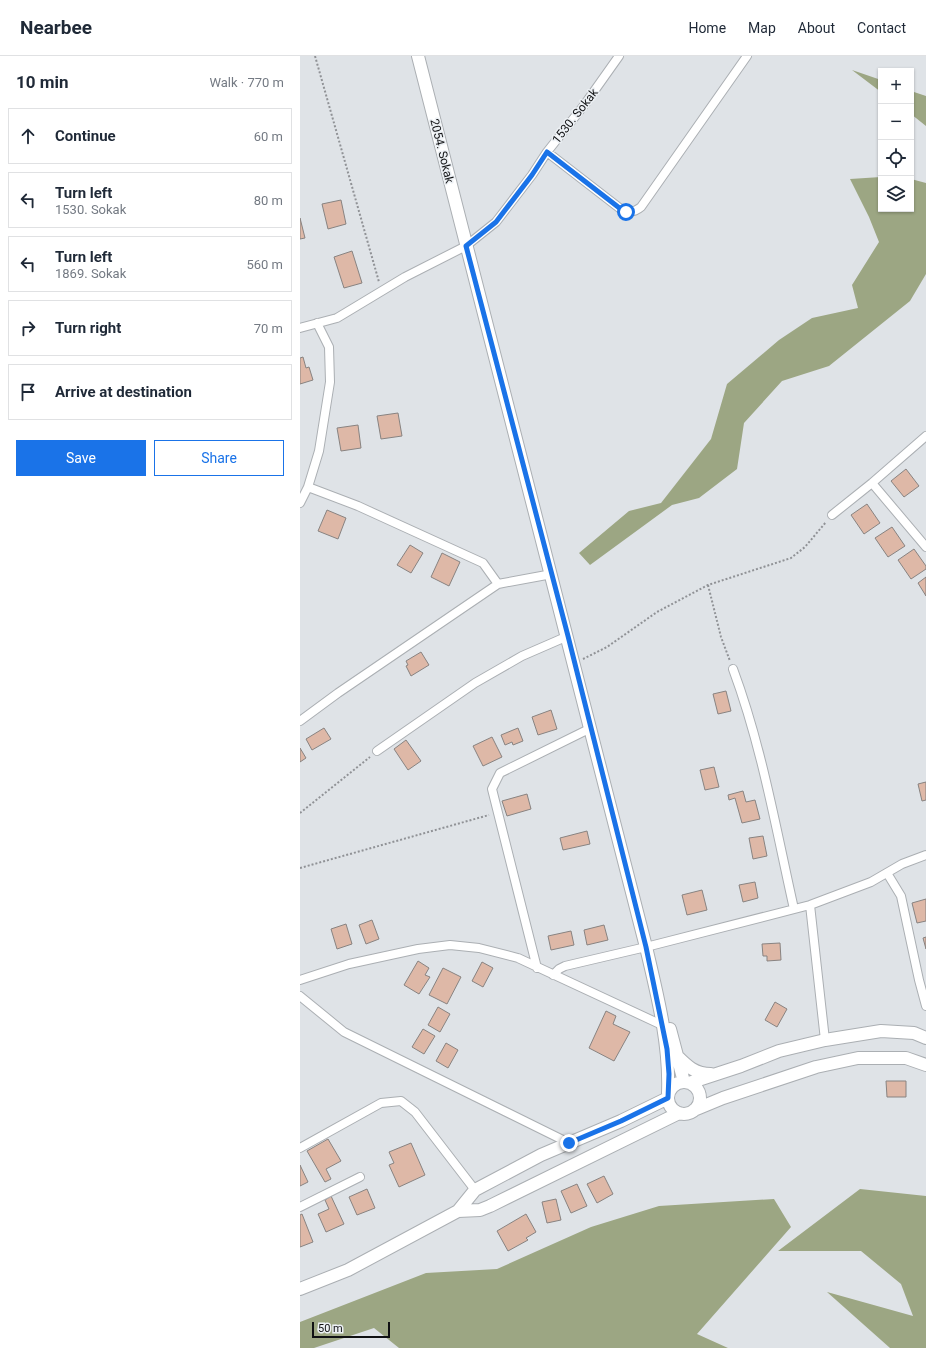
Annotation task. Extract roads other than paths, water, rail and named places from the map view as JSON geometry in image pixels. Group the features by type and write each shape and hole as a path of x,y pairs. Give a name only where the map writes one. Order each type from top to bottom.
{"main road":[{"name":"2054. Sokak","path":"418,56 568,636 650,965"},
{"path":"650,965 668,1063 668,1095 671,1107 679,1113 684,1114 723,1098 816,1067 858,1058 906,1058 926,1066"},
{"path":"650,965 686,1082"},
{"path":"300,1289 348,1270 458,1211 475,1190 541,1155 621,1121 668,1095 674,1084 716,1074 779,1051 825,1040 881,1031 914,1033 926,1038"},
{"path":"677,1055 688,1067 695,1071 704,1074 716,1074"},
{"path":"686,1082 694,1085 699,1094 698,1105 694,1110"},
{"path":"458,1211 480,1210 490,1206 679,1113"}],"street":[{"name":"1530. Sokak","path":"300,328 337,318 405,276 466,246 496,222 532,175 547,152 585,104 619,56"},
{"path":"547,152 622,210 626,212 635,211 641,207 747,56"},
{"path":"300,503 308,487 319,451 330,382 329,347 317,323"},
{"path":"832,514 872,483 926,436"},
{"path":"872,483 926,547"},
{"path":"308,487 358,506 483,564 498,584"},
{"path":"300,721 338,693 498,584 552,574"},
{"path":"377,751 475,682 522,656 568,636"},
{"path":"733,669 746,703 794,909"},
{"path":"537,968 492,789 500,772 591,728"},
{"path":"554,975 559,969 565,966 810,905 870,882 902,864 926,855"},
{"path":"887,873 901,896 926,1006"},
{"path":"810,905 825,1040"},
{"path":"300,980 349,964 418,949 450,945 479,948 518,958 662,1025"},
{"path":"300,996 344,1032 569,1143"},
{"path":"300,1148 381,1103 401,1101 415,1112 475,1190"},
{"path":"300,1206 360,1177"}]}
